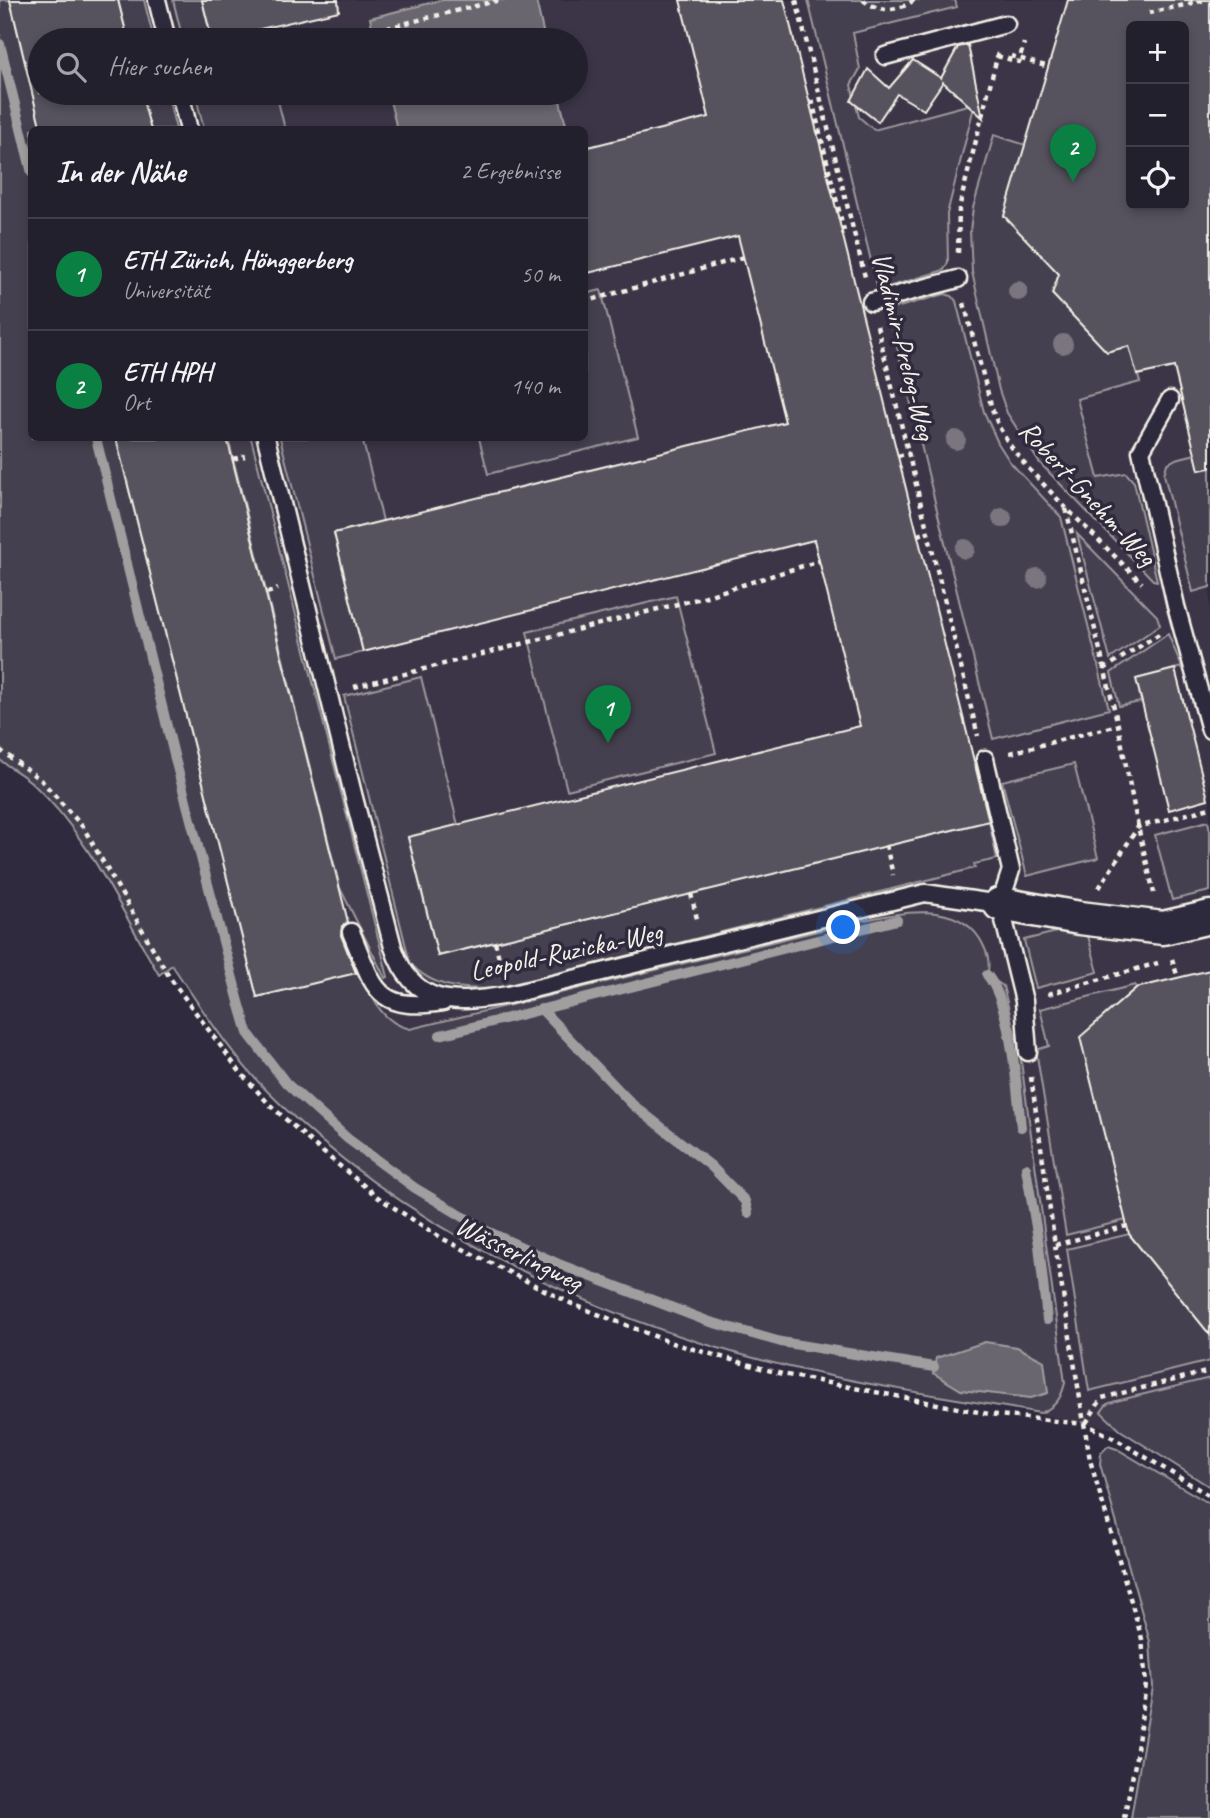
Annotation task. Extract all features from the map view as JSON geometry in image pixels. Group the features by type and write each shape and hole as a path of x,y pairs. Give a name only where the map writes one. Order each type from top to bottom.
{"street":[{"path":"1000,904 1080,918 1164,928 1210,917"}],"lane":[{"path":"157,0 164,28"},
{"path":"885,56 1006,24"},
{"path":"183,105 188,126"},
{"path":"871,302 958,279"},
{"path":"1170,400 1141,451 1180,620 1210,730"},
{"name":"Leopold-Ruzicka-Weg","path":"267,441 353,794 399,967 418,988 429,995 452,1000 508,995 925,893 1000,904"},
{"path":"985,759 1011,870 1000,904 1024,1001 1028,1052"},
{"path":"351,932 380,994 395,1003 420,1005 452,1000"}],"path":[{"path":"387,28 500,0"},
{"name":"Vladimir-Prelog-Weg","path":"796,0 979,739"},
{"path":"863,0 881,9 894,9 914,0"},
{"path":"1149,13 1206,0"},
{"name":"Robert-Gnehm-Weg","path":"1006,24 959,208 958,279 999,426 1029,469 1180,620"},
{"path":"997,56 1019,62"},
{"path":"1011,56 1049,67"},
{"path":"820,98 811,100 843,231 853,228"},
{"path":"588,301 744,257"},
{"path":"898,456 909,453"},
{"path":"1066,508 1118,724 1138,827 1164,928"},
{"path":"918,535 929,532"},
{"path":"329,694 697,598 819,561"},
{"path":"1104,669 1180,620"},
{"path":"985,759 1118,724"},
{"name":"Wässerlingweg","path":"0,750 41,780 83,827 170,978 240,1072 269,1104 313,1144 379,1198 443,1240 572,1304 672,1343 782,1374 989,1414 1085,1424 1112,1437 1210,1496"},
{"path":"1080,918 1138,827 1210,808"},
{"path":"886,845 894,879"},
{"path":"691,894 699,927"},
{"path":"495,942 503,975"},
{"path":"1024,1001 1172,959"},
{"path":"1028,1052 1055,1245 1090,1460 1142,1639 1146,1685 1124,1818"},
{"path":"1055,1245 1127,1226"},
{"path":"1085,1424 1102,1398 1210,1371"}],"shaded area":[{"path":"0,0 1210,0 1210,1487 1120,1430 766,1361 674,1334 578,1296 491,1254 424,1217 360,1172 313,1133 245,1067 207,1016 54,781 30,441 588,441 588,126 28,126 28,405"},
{"path":"0,0 10,0 28,75 28,105 35,105 40,126 28,126 28,441 117,441 257,997 361,971 378,1007 391,1021 410,1029 867,920 920,912 938,913 954,918 968,926 985,948 987,975 1003,986 1020,1054 1065,1383 1060,1398 1051,1408 1041,1413 833,1377 765,1361 698,1342 564,1291 435,1223 375,1183 319,1139 268,1092 217,1031 172,965 159,975 102,874 70,825 31,782 0,760"},
{"path":"118,0 144,0 151,28 125,28"},
{"path":"173,0 202,0 209,28 180,28"},
{"path":"442,0 536,0 542,28 372,28 370,18"},
{"path":"808,0 955,0 957,7 853,33 860,69 851,85 859,117 874,130 975,103 947,214 948,262 944,270 878,290"},
{"path":"144,105 170,105 175,126 149,126"},
{"path":"198,105 279,105 284,126 203,126"},
{"path":"391,105 561,105 566,126 396,126"},
{"path":"994,135 1026,145 1059,274 1052,294 1106,351 1129,347 1140,382 1077,399 1098,478 1126,473 1134,482 1157,581 1153,580 1039,462 1007,413 999,390 972,272 970,231 973,208"},
{"path":"601,290 638,437 488,474 480,441 588,441 588,293"},
{"path":"945,294 956,301 984,412 998,443 1010,462 1061,517 1109,709 993,739 888,310"},
{"path":"229,441 252,441 388,977 385,978 340,888"},
{"path":"281,441 363,441 383,521 334,533 363,652 336,659"},
{"path":"1207,451 1210,463 1210,587 1193,592 1164,474 1167,464 1176,459"},
{"path":"1077,534 1157,616 1160,625 1110,659"},
{"path":"676,596 716,753 567,790 527,632"},
{"path":"1168,634 1182,667 1137,679 1141,702 1119,706 1111,673"},
{"path":"421,677 458,825 408,838 438,956 989,821 997,859 974,864 975,868 496,989 461,988 439,983 419,972 410,963 344,696"},
{"path":"1074,764 1098,858 1027,876 1002,781"},
{"path":"1208,821 1210,891 1172,900 1155,835"},
{"path":"1085,925 1098,972 1036,988 1024,940"},
{"path":"1135,985 1136,988 1081,1037 1126,1220 1066,1235 1036,1050 1049,1046 1040,1009"},
{"path":"1129,1234 1210,1335 1210,1361 1089,1391 1067,1249"},
{"path":"985,1342 1017,1347 1044,1361 1048,1393 1031,1398 961,1390 933,1373 936,1358"},
{"path":"1210,1378 1210,1487 1120,1430 1101,1412 1107,1404 1116,1401"},
{"path":"1108,1446 1210,1504 1210,1818 1131,1818 1153,1687 1150,1642 1100,1464 1101,1453"}],"building":[{"path":"10,0 118,0 125,28 28,28 28,75"},
{"path":"202,0 338,0 339,11 265,28 209,28"},
{"path":"680,0 784,0 989,821 438,956 408,837 860,726 814,540 363,652 334,533 785,422 738,236 588,273 588,147 709,117"},
{"path":"1068,0 1210,0 1210,468 1199,470 1174,367 1137,375 1129,346 1107,352 1052,294 1059,274 1004,216"},
{"path":"968,45 983,118 943,82 924,110 897,94 878,122 851,101 868,69 889,88 913,60 941,78 958,47"},
{"path":"35,105 144,105 150,126 40,126"},
{"path":"117,441 228,441 348,922 342,926 341,935 356,973 257,997"},
{"path":"1175,669 1208,799 1169,810 1136,679"},
{"path":"1210,970 1210,1335 1129,1234 1080,1037 1136,988"}],"waterway":[{"path":"0,44 28,157"},
{"path":"97,441 175,759 248,1033 286,1083 348,1139 415,1188 487,1231 561,1265 707,1321 781,1342 934,1367"},
{"path":"440,1035 897,920"},
{"path":"987,975 1002,1005 1007,1025 1021,1127"},
{"path":"541,1009 633,1105 711,1166 745,1201 748,1213"},
{"path":"1026,1168 1039,1245 1047,1320"}],"place":[{"name":"ETH HPH","path":"1073,182"},
{"name":"ETH Zürich, Hönggerberg","path":"608,743"}]}
